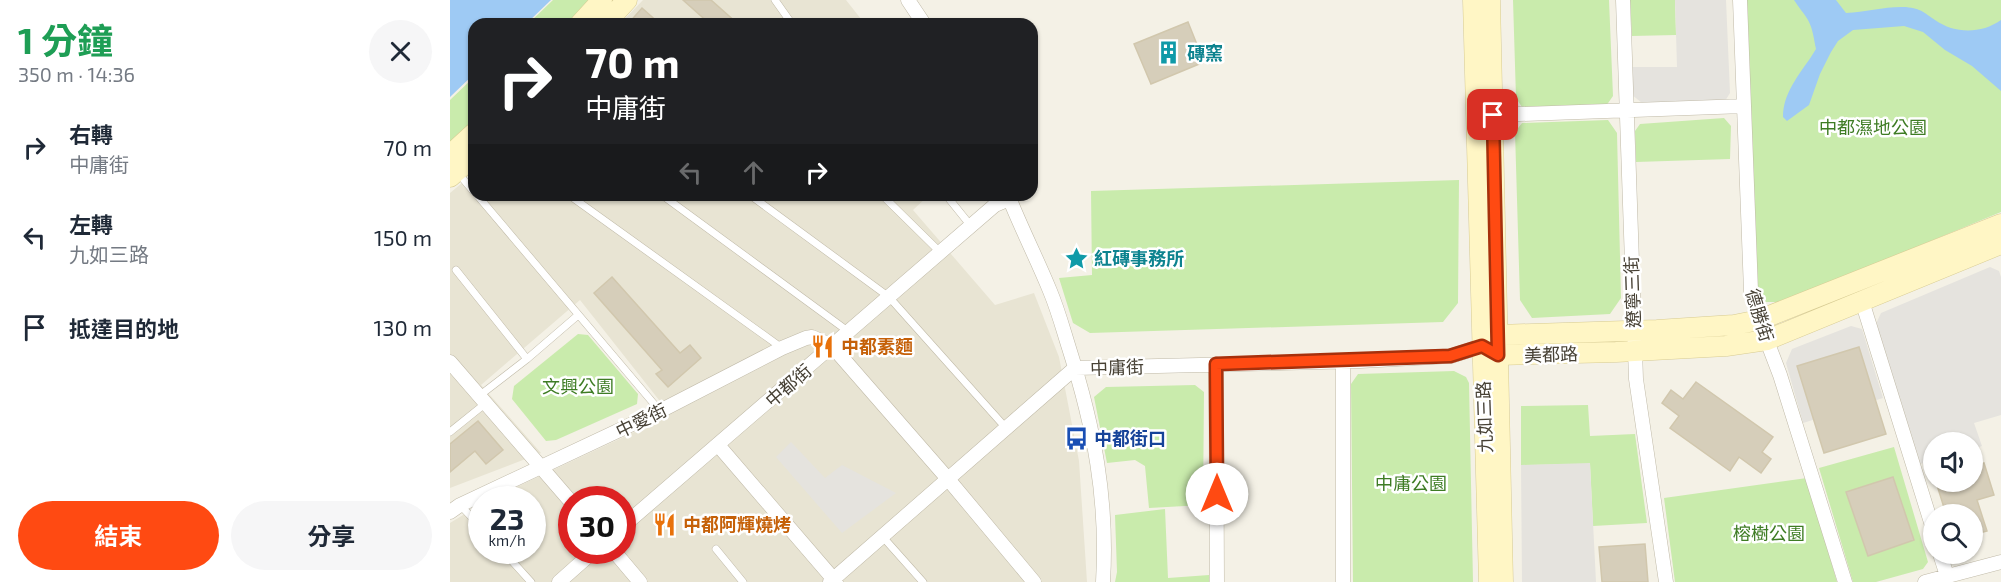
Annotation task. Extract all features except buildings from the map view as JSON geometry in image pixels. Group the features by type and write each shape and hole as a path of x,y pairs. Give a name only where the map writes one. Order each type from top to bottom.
{"street":[{"path":"586,18 602,0"},
{"path":"610,18 627,0"},
{"path":"908,0 920,18"},
{"name":"九如三路","path":"1473,0 1503,582"},
{"name":"九如三路","path":"1489,582 1493,115 1491,0"},
{"name":"遼寧三街","path":"1623,0 1638,398 1666,582"},
{"name":"德勝街","path":"1740,0 1751,291 1845,582"},
{"path":"1493,115 1744,106"},
{"path":"452,168 468,143"},
{"path":"452,168 468,159"},
{"name":"中都街","path":"636,515 1002,201"},
{"path":"1011,201 1051,292 1095,442 1105,550 1103,582"},
{"name":"美都路","path":"1492,345 1634,330 1734,325 1759,320 2000,232"},
{"name":"美都路","path":"1492,345 1635,351 1734,345 1767,340 1862,301 2000,232"},
{"path":"1862,301 1925,504"},
{"name":"中愛街","path":"455,508 660,411 782,348 812,337 832,346"},
{"name":"中庸街","path":"833,581 1075,368 1450,356 1492,345"},
{"path":"832,346 1034,582"},
{"path":"1343,361 1343,582"},
{"path":"450,362 558,487"},
{"path":"1216,364 1217,582"},
{"path":"718,445 833,581"},
{"path":"1925,582 1948,579 2001,562"},
{"path":"559,582 580,564"},
{"path":"624,564 640,582"},
{"path":"1943,564 1948,579"}],"lane":[{"path":"775,0 788,18"},
{"path":"452,168 468,185"},
{"path":"482,201 660,411"},
{"path":"577,201 782,348"},
{"path":"670,201 849,332"},
{"path":"758,201 889,297 1006,428"},
{"path":"888,201 941,253"},
{"path":"951,201 971,226"},
{"path":"456,270 527,359"},
{"path":"450,432 482,399 578,316"},
{"path":"455,508 468,518"},
{"path":"882,536 923,582"},
{"path":"716,549 743,582"},
{"path":"515,564 531,582"}],"shaded area":[{"path":"643,0 846,0 860,18 626,18"},
{"path":"1675,0 1726,0 1730,93 1725,101 1642,103 1631,94 1631,67 1677,67"},
{"path":"468,178 468,201 923,201 913,210 995,305 1034,293 1059,357 1079,461 1087,582 450,582 450,523 468,512 468,564 546,564 546,486 519,486 658,421 659,400 580,300 481,385 541,453 450,488 450,193"},
{"path":"1990,267 1999,271 2001,277 2001,415 1974,423 1977,432 1923,432 1923,463 1917,465 1874,328 1881,313"},
{"path":"1851,326 1862,329 1883,398 1803,423 1786,363 1792,349"},
{"path":"791,442 825,478 842,465 896,493 842,533 776,457"},
{"path":"1590,463 1596,582 1522,582 1521,465"}],"green space":[{"path":"553,0 589,0 573,18 534,18"},
{"path":"1513,0 1609,0 1613,96 1606,106 1522,107 1516,98"},
{"path":"1630,0 1675,0 1676,35 1632,36"},
{"name":"中都濕地公園","path":"1740,0 2001,0 2001,212 1783,302 1764,302 1756,282"},
{"path":"468,83 468,127 450,142 450,100"},
{"path":"1724,118 1731,126 1730,159 1636,162 1635,131 1640,124"},
{"path":"1608,120 1617,133 1621,298 1610,314 1532,318 1520,300 1515,132 1522,123"},
{"path":"1459,180 1458,303 1443,322 1090,333 1073,323 1059,278 1092,275 1091,191"},
{"name":"文興公園","path":"578,334 588,335 638,394 637,404 556,440 546,441 512,399 514,386"},
{"name":"中庸公園","path":"1454,371 1466,377 1469,383 1473,582 1353,582 1351,384 1358,374"},
{"path":"1195,385 1204,392 1203,505 1149,508 1145,466 1135,460 1107,463 1094,397 1106,387"},
{"path":"1588,405 1590,436 1635,434 1647,523 1593,526 1590,464 1521,465 1521,406"},
{"path":"1894,447 1923,545 1923,564 1927,564 1923,569 1876,582 1853,582 1819,468"},
{"name":"榕樹公園","path":"1807,478 1837,582 1675,582 1664,498"},
{"path":"1165,509 1168,578 1209,575 1209,582 1115,582 1117,572 1115,515"}],"water":[{"path":"450,0 551,0 532,18 468,18 468,80 450,97"},
{"path":"1794,0 1836,0 1846,13 1906,7 1922,11 1943,25 1959,30 1977,30 2001,20 2001,91 1972,66 1945,50 1923,32 1904,26 1853,30 1838,41 1831,52 1809,105 1787,121 1783,117 1786,98 1816,49 1810,23"}],"place":[{"name":"磚窯","path":"1169,53"},
{"name":"紅磚事務所","path":"1076,258"},
{"name":"中都素麵","path":"823,346"},
{"name":"中都街口","path":"1076,438"},
{"name":"中都阿輝燒烤","path":"665,524"}],"route":[{"path":"1217,494 1216,364 1450,356 1482,346 1498,355 1493,115"}]}
